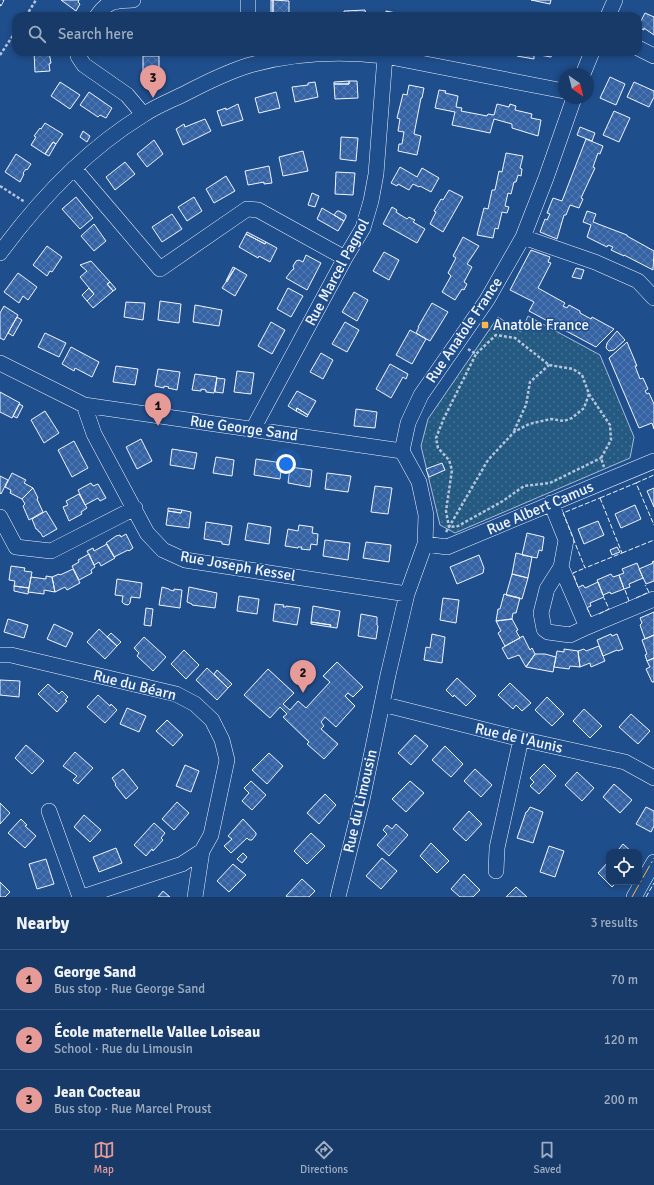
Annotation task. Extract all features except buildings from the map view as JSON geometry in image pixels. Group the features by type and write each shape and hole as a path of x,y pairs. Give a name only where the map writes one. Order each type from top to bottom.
{"street":[{"path":"100,12 103,7 115,1 133,0"},
{"path":"248,0 248,12"},
{"path":"610,12 615,0"},
{"path":"642,50 654,56"},
{"path":"78,56 84,64 127,95 143,114"},
{"path":"0,253 18,228 50,191 74,168 143,114 223,74 250,58 299,56"},
{"path":"385,56 558,90"},
{"name":"Rue Marcel Pagnol","path":"253,429 345,258 363,228 371,201 376,174 385,56"},
{"path":"585,68 590,56"},
{"name":"Rue Anatole France","path":"402,451 408,423 421,395 487,300 523,237 546,178 572,104"},
{"path":"74,168 160,269 247,208 258,210 345,258"},
{"path":"523,237 595,262 638,281 654,298"},
{"name":"Rue George Sand","path":"0,363 84,405 402,451"},
{"name":"Rue Joseph Kessel","path":"84,405 94,434 135,508 147,533 163,550 185,560 408,594"},
{"path":"382,704 408,594 431,545 419,482 402,451"},
{"name":"Rue Albert Camus","path":"431,545 447,547 608,478 654,460"},
{"path":"551,503 566,540 561,567 548,589 541,613 544,629 548,632 570,634 654,599"},
{"path":"0,517 16,547 51,551 135,508"},
{"path":"561,567 587,627"},
{"name":"Rue du Béarn","path":"0,655 11,655 176,694 195,704 212,720 222,740 227,760 211,834 202,851 182,864 81,897"},
{"name":"Rue de l'Aunis","path":"382,704 521,739 625,762 654,778"},
{"name":"Rue du Limousin","path":"338,897 362,800 382,704"},
{"path":"496,871 497,848 521,739"},
{"path":"49,811 81,897"},
{"path":"195,897 202,851"},
{"path":"634,897 654,862"}],"path":[{"path":"28,12 36,0"},
{"path":"0,55 12,36"},
{"path":"0,186 35,209"},
{"path":"496,334 515,338 549,365 573,368 582,375 589,394 610,425 611,440 601,458 550,483 524,486 503,501 458,526 449,526 446,511 452,470 448,460 438,448 436,438 444,418 476,354 496,334"},
{"path":"458,341 476,354"},
{"path":"514,432 526,405 530,382 549,365"},
{"path":"431,545 449,526 488,460 514,432 528,424 551,419 564,421 572,418 584,408 589,394"},
{"path":"601,458 608,478"}],"shaded area":[{"path":"528,316 600,355 634,437 630,458 455,533 440,525 421,446 428,419 498,317 521,332"}],"railway":[{"path":"0,4 2,0"}],"fence":[{"path":"636,483 654,475"},
{"path":"600,498 636,483 654,525"},
{"path":"600,498 622,553 585,568 563,513 600,498"},
{"path":"622,553 654,540"},
{"path":"578,587 573,573 585,568"},
{"path":"636,598 649,592 645,585"},
{"path":"625,590 629,601 626,603"},
{"path":"599,614 609,609 604,598"},
{"path":"587,608 591,616"},
{"path":"646,897 654,883"}],"power":[{"path":"632,897 654,858"}],"place":[{"name":"Jean Cocteau","path":"153,98"},
{"name":"Anatole France","path":"485,325"},
{"name":"George Sand","path":"158,426"},
{"name":"École maternelle Vallee Loiseau","path":"303,693"}]}
